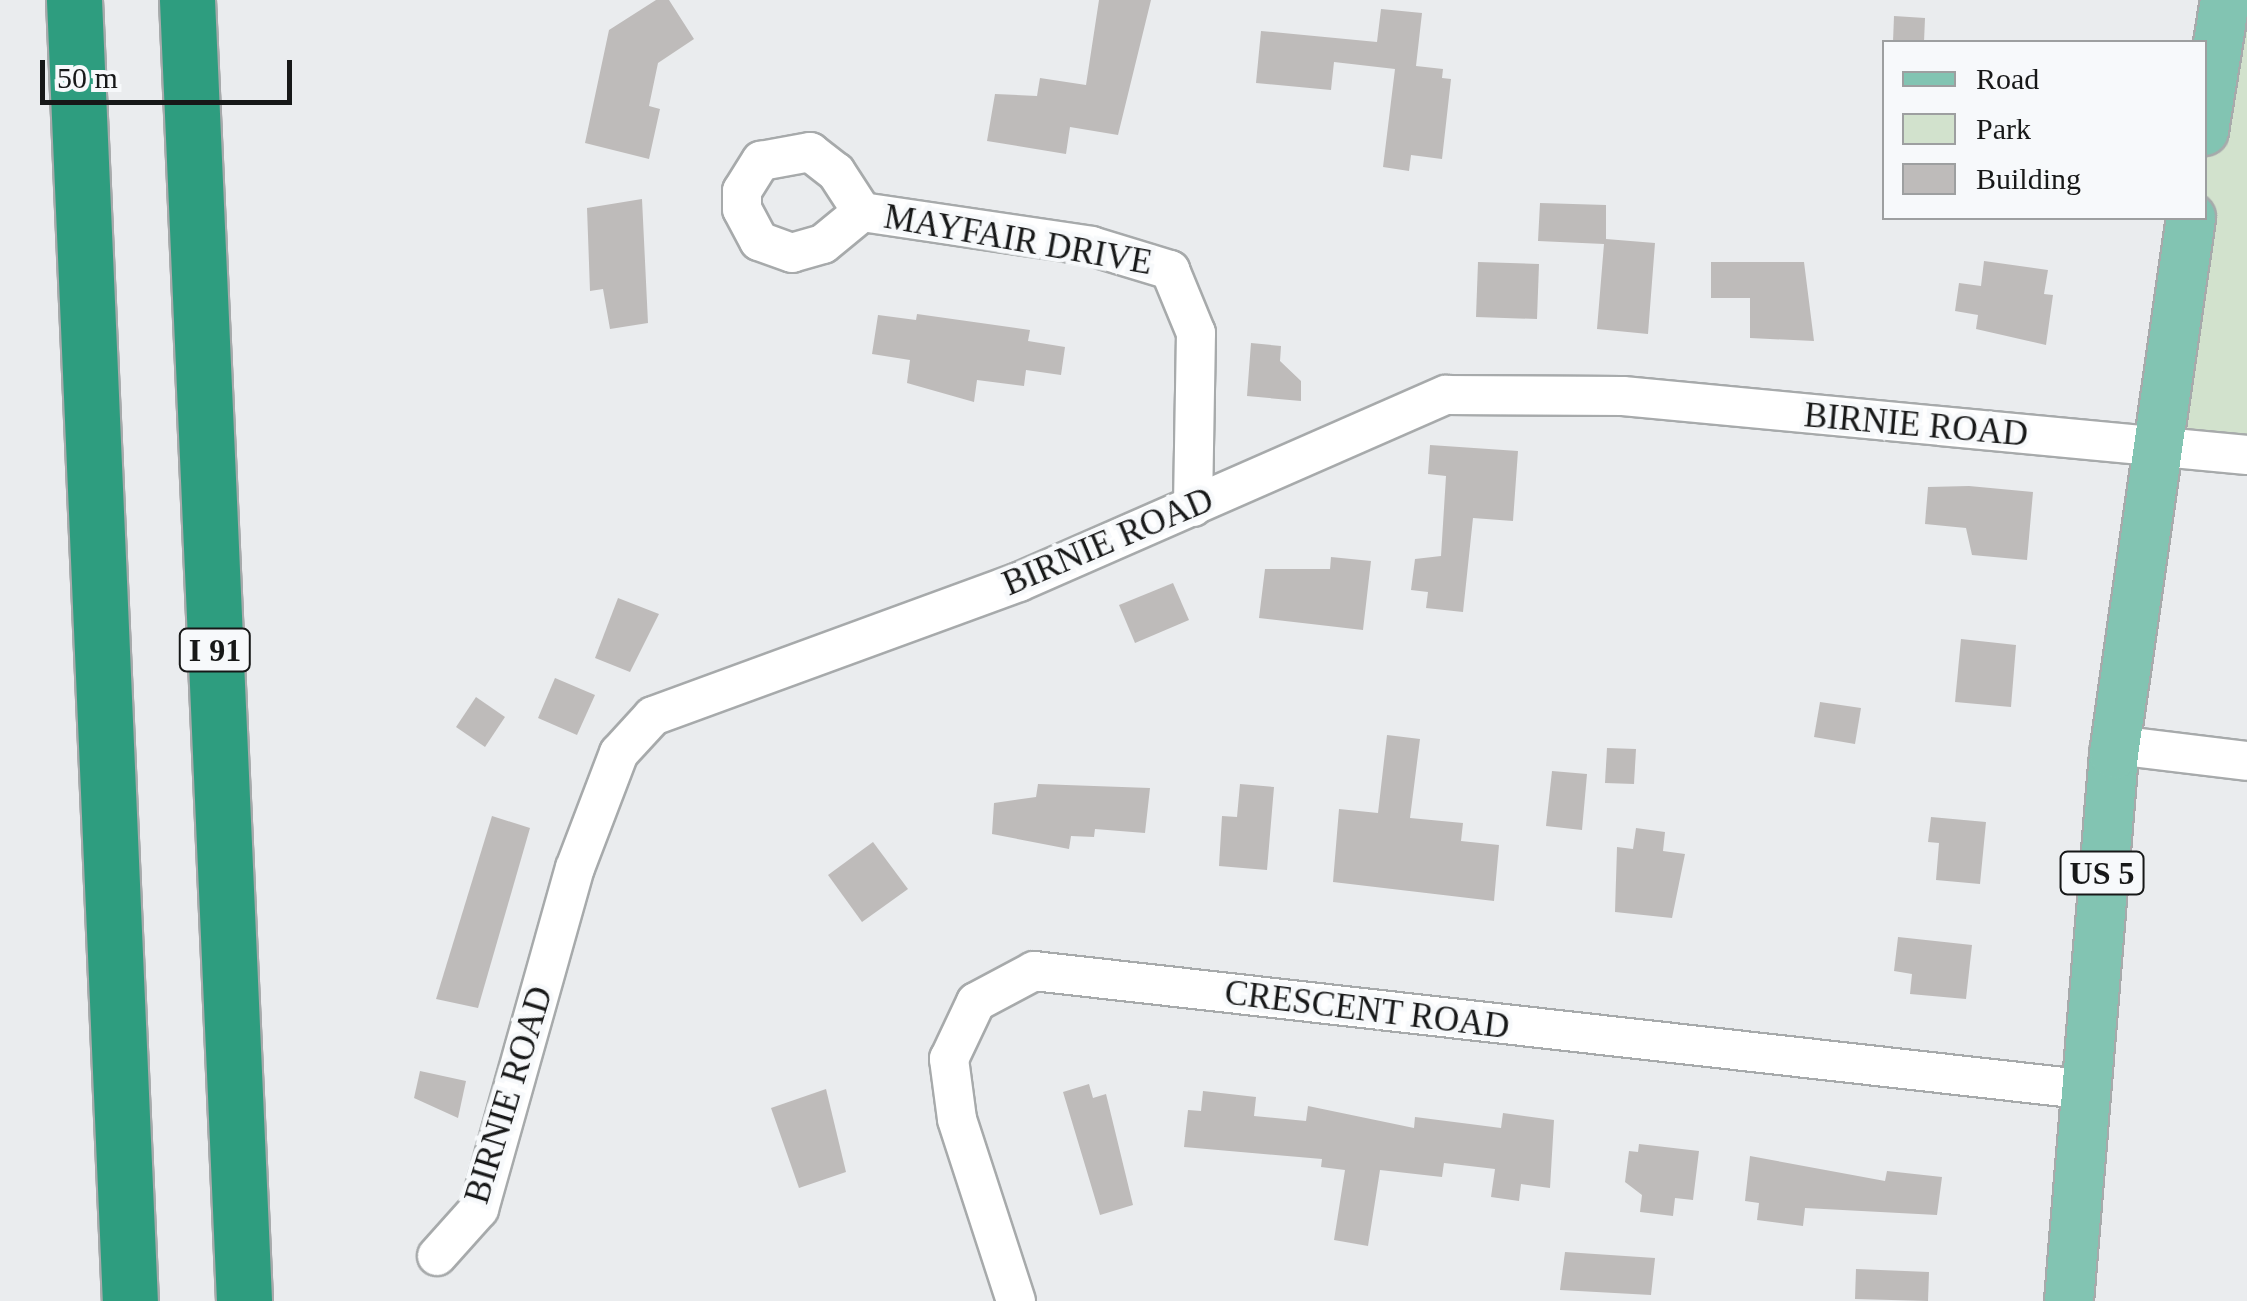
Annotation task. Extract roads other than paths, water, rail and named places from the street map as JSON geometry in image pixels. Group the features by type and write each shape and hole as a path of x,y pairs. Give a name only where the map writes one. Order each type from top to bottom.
{"highway":[{"path":"74,0 130,1301"},
{"name":"I 91","path":"187,0 244,1301"}],"main road":[{"path":"2207,112 2225,0"},
{"name":"US 5","path":"2070,1301 2081,1089 2116,745 2155,446 2191,220"}],"street":[{"name":"MAYFAIR DRIVE","path":"862,212 1091,246 1170,270 1196,333 1193,507"},
{"name":"BIRNIE ROAD","path":"437,1256 479,1208 564,901 612,769 638,723 1019,582 1386,418 1468,392 1623,396 2247,456"},
{"path":"2116,745 2247,761"},
{"name":"CRESCENT ROAD","path":"1016,1301 958,1119 950,1059 976,1002 1034,971 2081,1089"}]}
